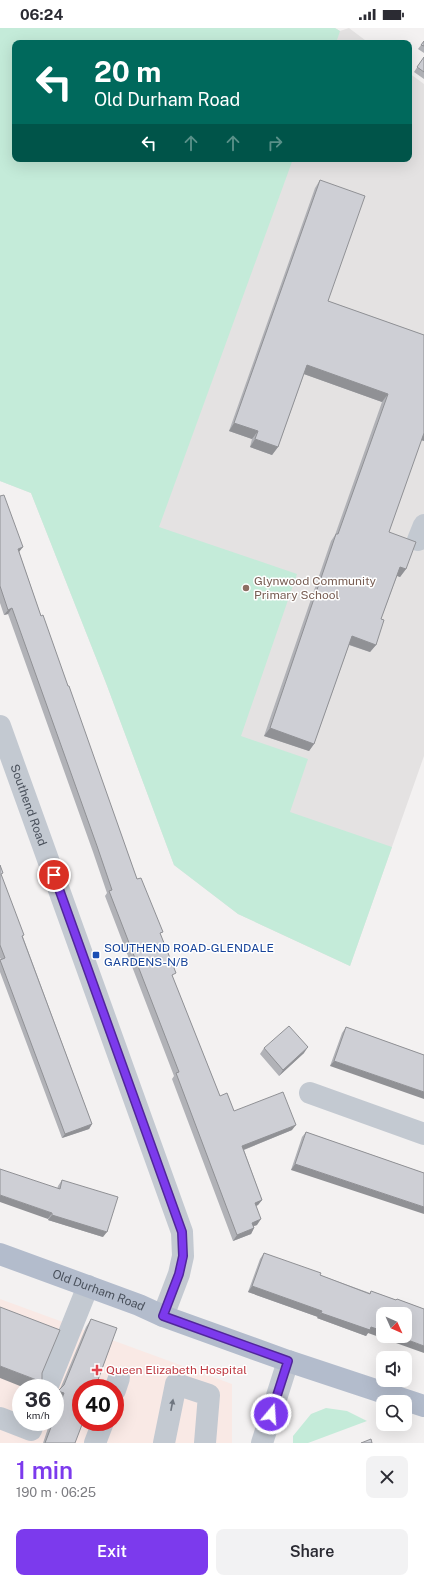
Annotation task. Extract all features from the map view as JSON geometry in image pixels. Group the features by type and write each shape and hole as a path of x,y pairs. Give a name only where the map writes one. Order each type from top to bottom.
{"main road":[{"name":"Old Durham Road","path":"0,1254 88,1286 163,1316 288,1361 424,1406"}],"street":[{"name":"Southend Road","path":"0,726 182,1232 183,1256 179,1274 163,1316"},
{"path":"310,1093 424,1134"},
{"path":"52,1379 88,1286"},
{"path":"262,1443 288,1361"},
{"path":"164,1443 176,1384 209,1395 204,1443"},
{"path":"0,1418 12,1423"},
{"path":"95,1443 100,1431"}],"shaded area":[{"name":"Glynwood Community Primary School","path":"0,28 335,28 340,31 349,28 365,40 12,40 12,162 412,162 412,75 424,84 424,756 350,966 238,914 174,865 106,683 31,493 0,481"},
{"name":"Queen Elizabeth Hospital","path":"0,1299 232,1384 232,1443 0,1443"}],"green space":[{"path":"0,28 335,28 340,31 337,40 12,40 12,162 292,162 159,527 297,574 241,736 308,759 290,812 392,847 350,966 238,914 174,865 106,683 31,493 0,481"},
{"path":"326,1408 347,1411 367,1421 308,1443 293,1443 293,1436 311,1414"}],"building":[{"path":"424,57 424,72 417,67"},
{"path":"320,180 365,196 328,301 424,335 424,433 389,532 416,542 406,569 400,567 381,619 384,620 376,645 352,636 314,744 270,728 336,534 338,534 388,394 307,365 278,447 255,439 258,431 234,423"},
{"path":"4,495 23,547 18,549 41,616 43,615 69,686 137,879 141,878 163,932 160,933 176,973 172,975 220,1096 227,1093 234,1111 283,1092 296,1125 242,1146 262,1200 255,1203 261,1219 252,1223 254,1228 237,1235 176,1073 179,1072 109,891 112,890 97,846 12,608 8,610 0,586 0,496"},
{"path":"0,865 3,873 1,874 24,935 22,936 92,1124 65,1134 0,960 5,958 0,945"},
{"path":"289,1026 308,1047 283,1070 264,1048"},
{"path":"346,1027 424,1055 424,1092 334,1061"},
{"path":"306,1132 424,1173 424,1207 295,1164"},
{"path":"0,1169 60,1189 62,1180 118,1197 107,1232 52,1215 52,1213 0,1195"},
{"path":"264,1253 321,1273 320,1275 370,1294 371,1291 396,1300 397,1299 424,1309 424,1346 412,1342 412,1307 376,1307 376,1329 371,1327 370,1330 252,1286"},
{"path":"0,1307 60,1330 42,1373 42,1379 34,1379 0,1366"},
{"path":"91,1319 117,1328 98,1379 72,1379 72,1431 80,1431 75,1443 45,1443 50,1431 64,1431 64,1385"},
{"path":"371,1439 372,1443 361,1443"}],"place":[{"name":"Glynwood Community Primary School","path":"246,588"},
{"name":"SOUTHEND ROAD-GLENDALE GARDENS-N/B","path":"96,955"},
{"name":"Queen Elizabeth Hospital","path":"97,1370"}],"route":[{"path":"54,875 182,1232 183,1256 179,1274 163,1316 288,1361 271,1414"}]}
